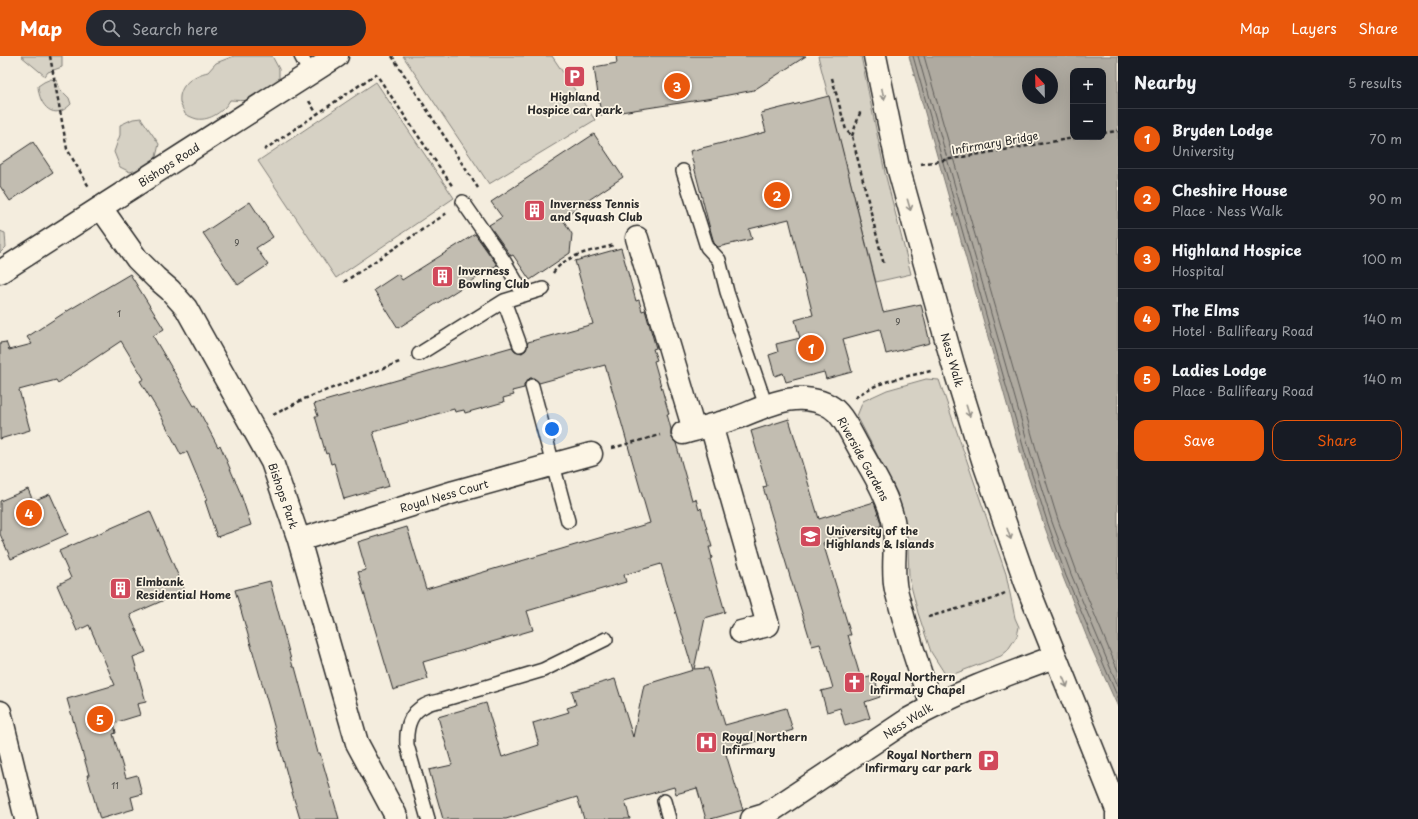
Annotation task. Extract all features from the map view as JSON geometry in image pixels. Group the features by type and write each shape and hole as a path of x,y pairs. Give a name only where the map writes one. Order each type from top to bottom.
{"street":[{"name":"Bishops Road","path":"0,272 101,208 306,65 337,56"},
{"name":"Ness Walk","path":"875,56 898,168 953,364 983,460 1026,583 1054,656 1095,753 1116,810 1117,819"},
{"name":"Bishops Park","path":"101,208 137,259 170,290 186,308 272,462 299,540 357,743 397,819"},
{"path":"637,238 696,430 768,625 741,632"},
{"name":"Riverside Gardens","path":"696,430 734,419 766,406 788,400 805,399 823,402 837,412 846,424 886,498 893,522 896,588 905,624 932,706"},
{"name":"Royal Ness Court","path":"299,540 454,492 591,454"},
{"name":"Ness Walk","path":"752,819 765,815 909,719 932,706 1054,656"},
{"path":"0,712 26,819"}],"lane":[{"path":"683,172 707,247 719,260 727,292 766,406"},
{"path":"463,202 504,261 524,295"},
{"path":"419,354 504,301 543,289"},
{"path":"504,301 520,345"},
{"path":"532,386 568,522"},
{"path":"428,819 407,745 406,734 409,722 414,714 423,706 433,702 543,670 606,639"},
{"path":"664,801 669,819"}],"path":[{"path":"50,56 67,149 101,208"},
{"path":"392,56 482,194"},
{"path":"264,150 376,74 463,202 344,282"},
{"path":"832,78 846,130 852,136 884,265"},
{"path":"852,136 864,104"},
{"path":"1106,133 1118,131"},
{"name":"Infirmary Bridge","path":"921,164 1070,139"},
{"path":"543,289 558,266 574,256 637,238"},
{"path":"252,425 304,400 419,354"},
{"path":"837,412 862,392 886,382 933,371 953,364"},
{"path":"591,454 675,430 696,430"},
{"path":"905,624 993,599 1026,583"}],"shaded area":[{"path":"21,56 62,56 62,67 48,72 45,76"},
{"path":"234,56 272,56 279,69 279,82 262,96 252,100 230,100 224,108 212,117 197,119 185,114 180,102 180,96 184,86 192,78 208,72 216,63"},
{"path":"403,56 552,56 595,120 489,184"},
{"path":"818,56 861,56 885,173 911,274 876,282"},
{"path":"51,79 57,81 60,89 69,98 71,104 59,112 48,109 41,100 39,93 38,86"},
{"path":"376,82 454,198 336,278 258,161"},
{"path":"141,118 159,144 156,157 146,167 130,172 120,167 114,152 120,135 120,125 133,119"},
{"path":"0,231 5,233 6,247 0,253"},
{"path":"926,379 939,380 1006,574 1015,618 1019,627 1017,636 1007,651 1001,656 954,674 945,674 931,652 918,613 909,578 908,547 904,517 897,493 857,416 863,401 887,390"}],"water":[{"path":"909,56 1118,56 1118,707 1090,645 1044,525 1021,454"}],"building":[{"path":"616,56 806,56 754,90 713,98 601,115 594,67 617,63"},
{"path":"829,96 883,312 921,304 930,343 886,354 880,329 843,339 852,372 826,379 824,372 786,382 783,373 775,376 769,355 778,352 776,344 800,338 795,320 813,315 789,219 749,229 752,239 718,247 714,243 690,151 766,132 761,113"},
{"name":"Inverness Tennis and Squash Club","path":"594,134 623,177 562,218 572,234 570,253 530,280 513,255 511,256 489,225 502,217 491,202"},
{"path":"33,142 53,172 10,201 0,186 0,164"},
{"path":"250,202 273,237 256,248 268,265 238,285 203,233"},
{"name":"Inverness Bowling Club","path":"475,234 497,265 398,328 374,290 398,274 402,280"},
{"path":"621,248 636,301 639,300 642,311 645,310 656,348 653,349 657,360 654,361 669,414 667,414 671,429 671,436 676,443 692,500 696,499 699,510 701,508 712,547 709,547 712,558 710,559 725,612 705,618 694,669 708,668 725,725 786,708 793,730 725,751 743,810 711,819 706,819 697,788 676,794 674,787 625,801 630,819 584,819 577,797 506,819 443,819 429,770 452,765 438,717 486,703 502,757 539,745 533,723 569,712 567,708 576,705 572,691 615,679 633,737 644,685 693,670 661,564 624,575 626,582 527,611 533,630 423,662 428,679 393,690 358,572 366,570 358,542 407,527 426,589 650,523 605,365 539,383 534,378 530,378 524,384 524,388 512,391 514,395 503,398 504,402 465,413 464,410 455,412 454,409 373,432 389,486 344,499 334,463 331,464 328,453 326,454 315,416 318,416 314,404 512,347 515,351 522,353 526,350 528,342 593,324 575,261"},
{"path":"130,274 164,329 153,336 194,406 196,405 218,447 220,445 240,492 251,525 217,537 205,501 207,500 187,452 181,455 160,414 140,381 144,379 121,341 58,383 56,380 19,390 30,430 0,439 0,343 6,342 9,350 32,344 27,337"},
{"name":"University of the Highlands & Islands","path":"789,419 819,519 874,502 881,523 881,526 823,543 851,635 848,635 861,679 874,676 880,697 865,702 870,718 845,726 840,708 827,712 821,691 833,688 820,644 812,646 795,593 763,487 767,486 751,431"},
{"path":"28,489 33,501 50,494 68,534 11,559 0,534 0,501"},
{"path":"150,511 185,591 130,615 146,652 133,657 146,702 137,704 140,715 114,723 116,733 113,734 126,778 137,775 142,794 131,797 134,809 100,819 67,699 115,685 89,625 77,631 57,585 71,578 59,551"},
{"path":"270,581 293,667 295,667 318,753 320,753 339,819 300,819 291,789 235,590"}],"place":[{"name":"Highland Hospice car park","path":"575,77"},
{"name":"Highland Hospice","path":"677,86"},
{"name":"Cheshire House","path":"777,195"},
{"name":"Inverness Tennis and Squash Club","path":"535,210"},
{"name":"Inverness Bowling Club","path":"443,277"},
{"name":"Bryden Lodge","path":"811,348"},
{"name":"The Elms","path":"29,513"},
{"name":"University of the Highlands & Islands","path":"811,537"},
{"name":"Elmbank Residential Home","path":"121,588"},
{"name":"Royal Northern Infirmary Chapel","path":"854,683"},
{"name":"Ladies Lodge","path":"100,719"},
{"name":"Royal Northern Infirmary","path":"706,743"},
{"name":"Royal Northern Infirmary car park","path":"988,761"}]}
